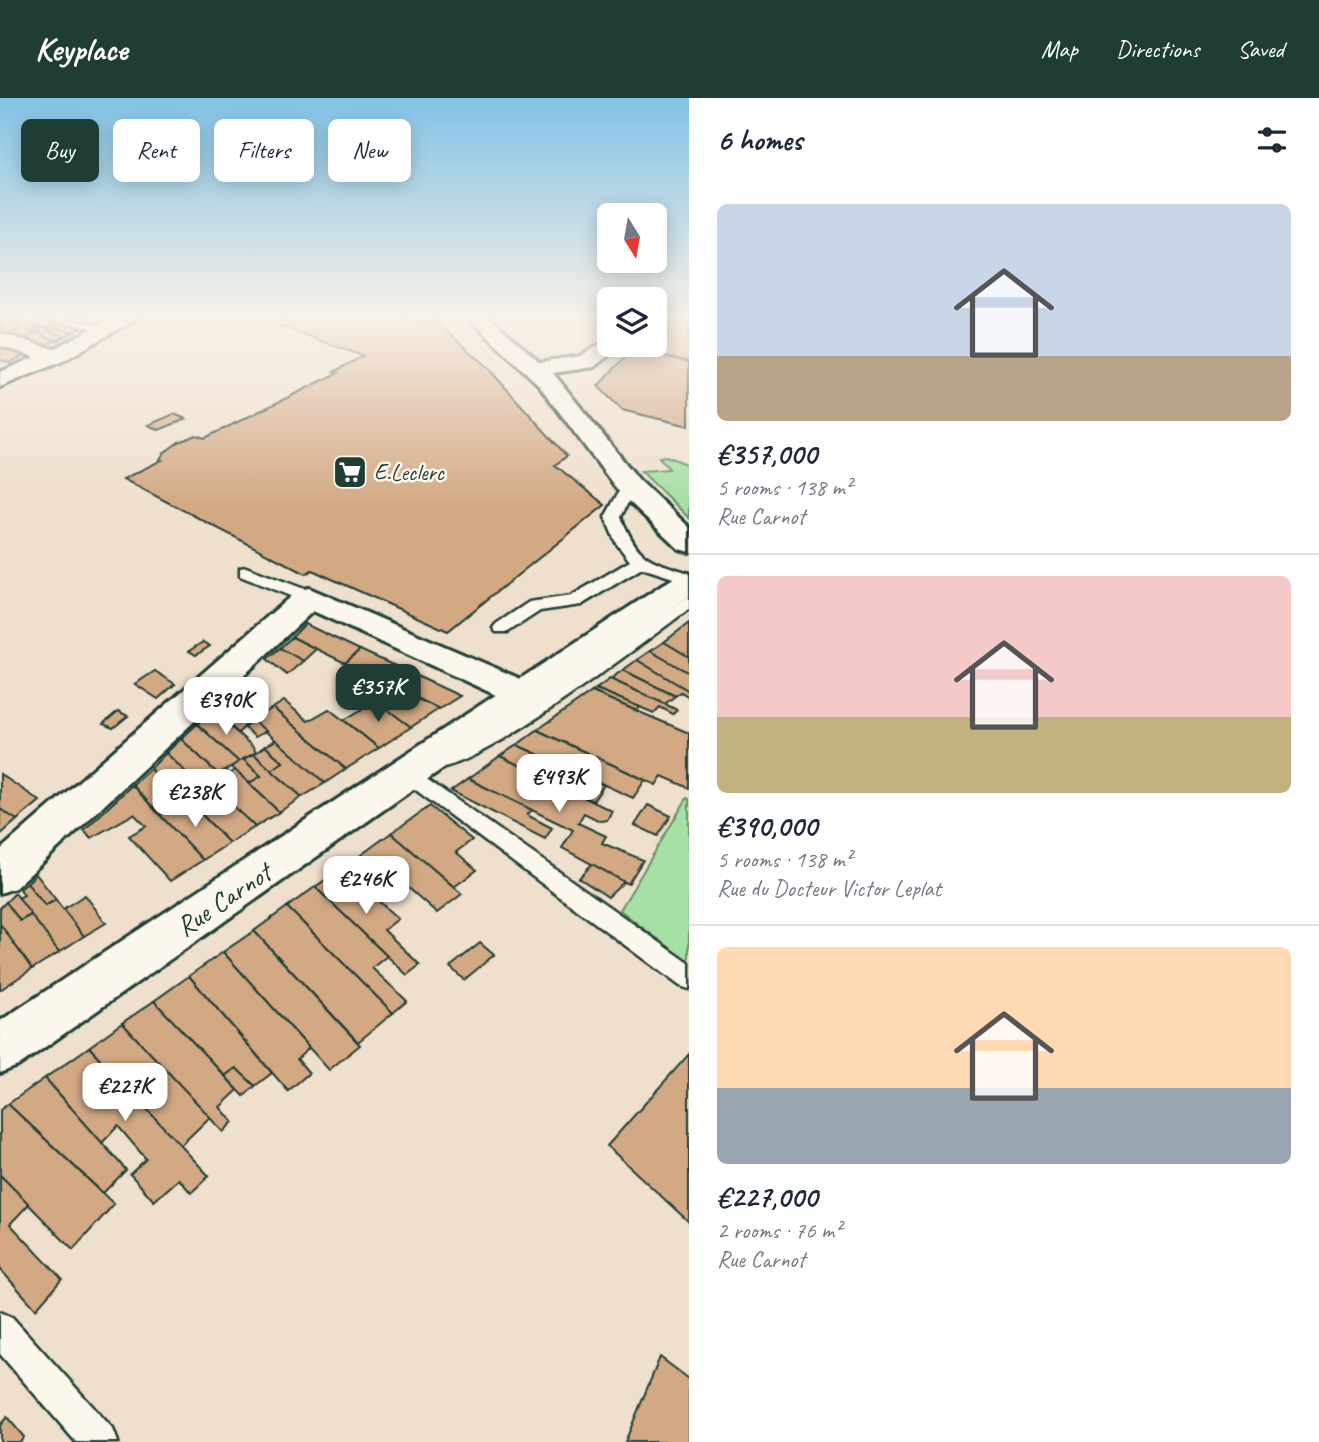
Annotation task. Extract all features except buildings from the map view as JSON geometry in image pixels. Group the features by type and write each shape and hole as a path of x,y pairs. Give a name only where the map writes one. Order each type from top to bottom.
{"street":[{"path":"545,379 563,397 598,450 628,486 689,543"},
{"name":"Rue Carnot","path":"0,1049 408,774 689,580"},
{"path":"0,876 309,597 524,694"}],"lane":[{"path":"628,486 613,517 624,543 640,562 689,580"},
{"path":"502,628 535,606 575,601 640,562"},
{"path":"246,572 309,597"},
{"path":"408,774 489,741 689,601"},
{"path":"408,774 689,978"},
{"path":"0,1329 100,1442"}],"green space":[{"path":"666,456 689,465 689,518 641,471 669,469 659,457"},
{"path":"687,798 689,799 689,964 620,910"}],"place":[{"name":"E.Leclerc","path":"350,472"}]}
